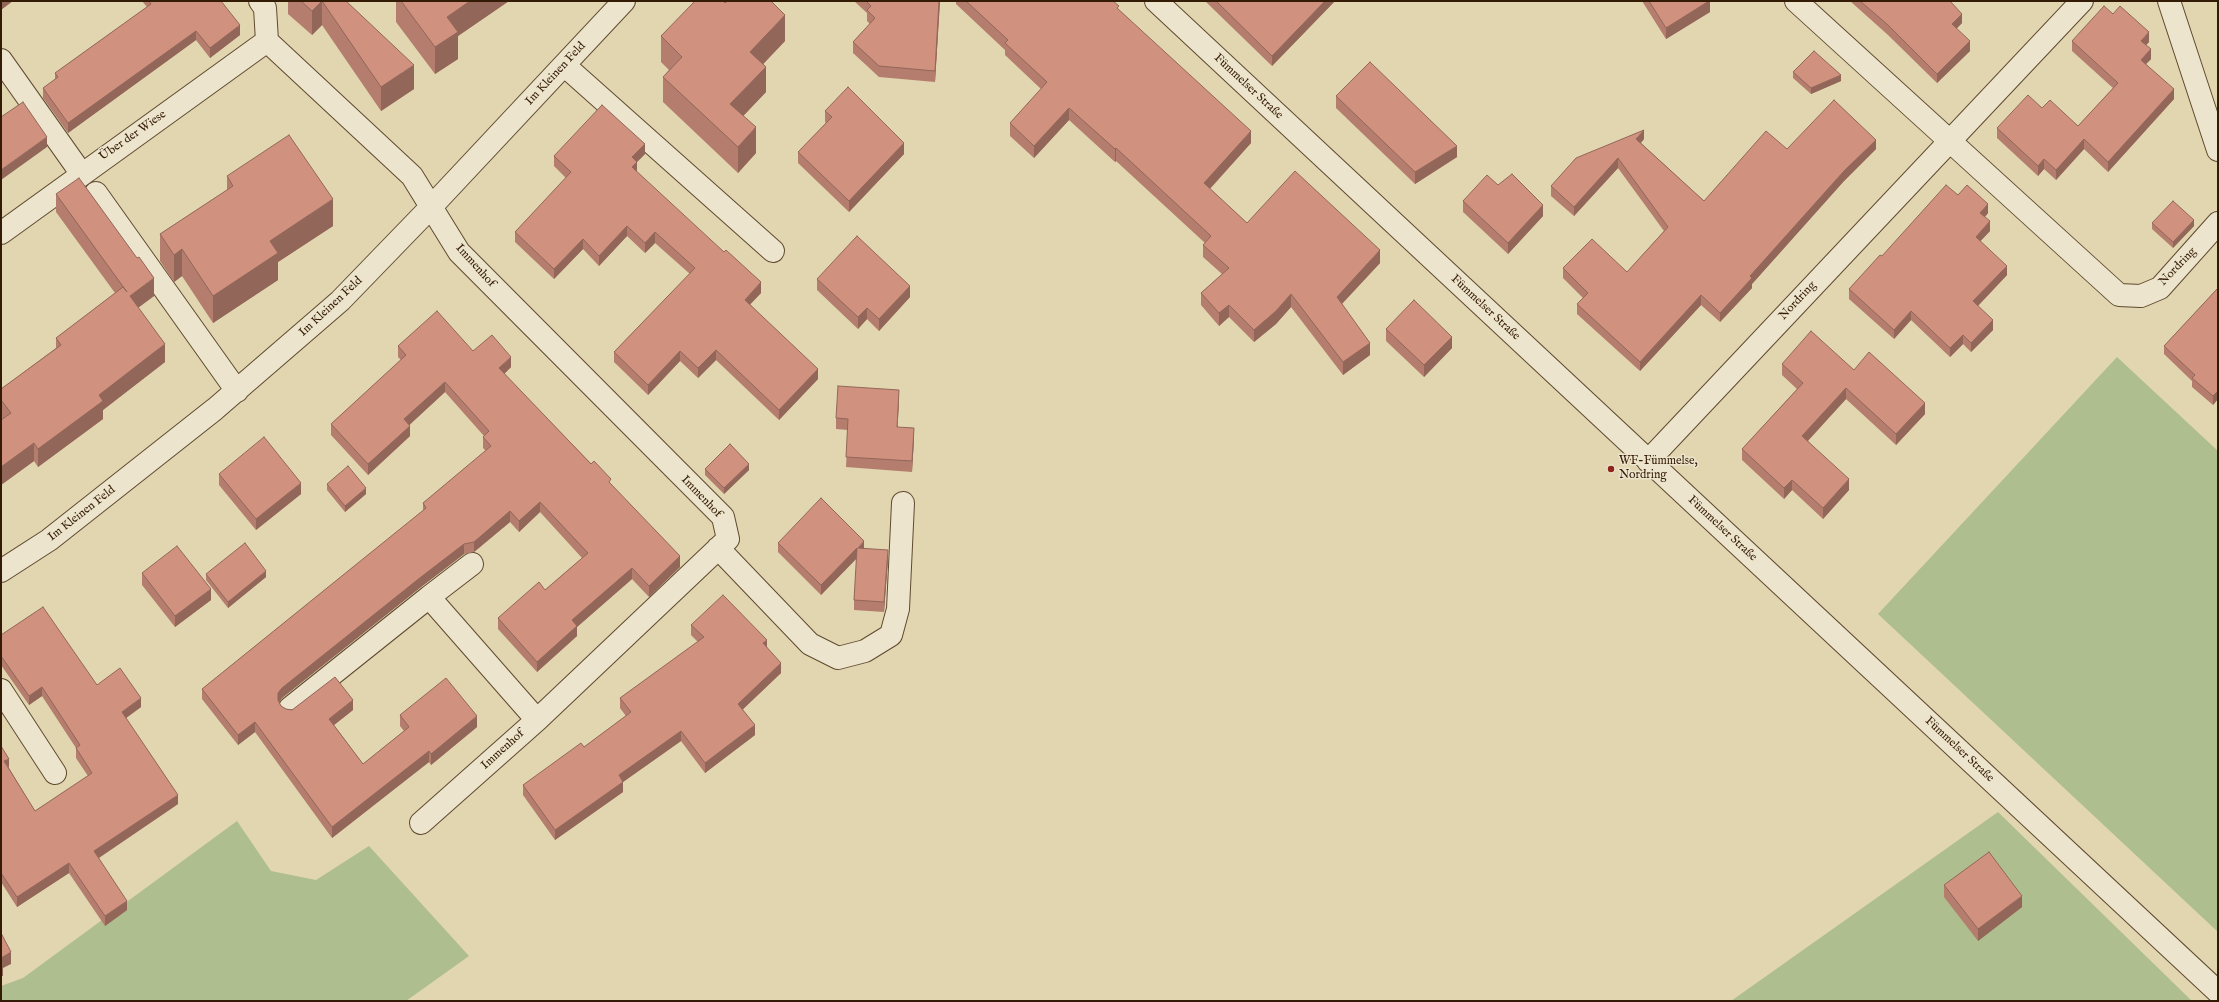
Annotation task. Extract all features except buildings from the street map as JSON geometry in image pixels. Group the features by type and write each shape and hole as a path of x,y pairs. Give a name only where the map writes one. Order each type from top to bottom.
{"street":[{"path":"260,1 265,8 267,41 412,176 432,207"},
{"name":"Im Kleinen Feld","path":"1,571 49,540 237,391 340,301 432,207 624,1"},
{"name":"Fümmelser Straße","path":"1156,1 2218,992"},
{"name":"Nordring","path":"1796,1 2119,296 2141,296 2160,288 2218,223"},
{"name":"Nordring","path":"1648,461 2082,1"},
{"path":"2168,1 2218,150"},
{"name":"Über der Wiese","path":"1,233 81,173 267,41"},
{"path":"1,60 81,173"},
{"path":"564,65 773,251"},
{"path":"96,193 237,391"},
{"name":"Immenhof","path":"421,823 537,720 728,539 723,517 459,252 432,207"},
{"path":"718,548 810,644 838,658 865,651 891,635 898,609 903,503"},
{"path":"290,708 472,564"},
{"path":"429,597 537,720"},
{"path":"1,690 54,773"}],"green space":[{"path":"2117,357 2218,451 2218,932 1878,614"},
{"path":"1998,812 2192,1001 1731,1001"},
{"path":"237,821 271,871 316,880 369,846 469,956 406,1001 1,1001 1,986 23,978"}],"place":[{"name":"WF-Fümmelse, Nordring","path":"1611,469"}]}
